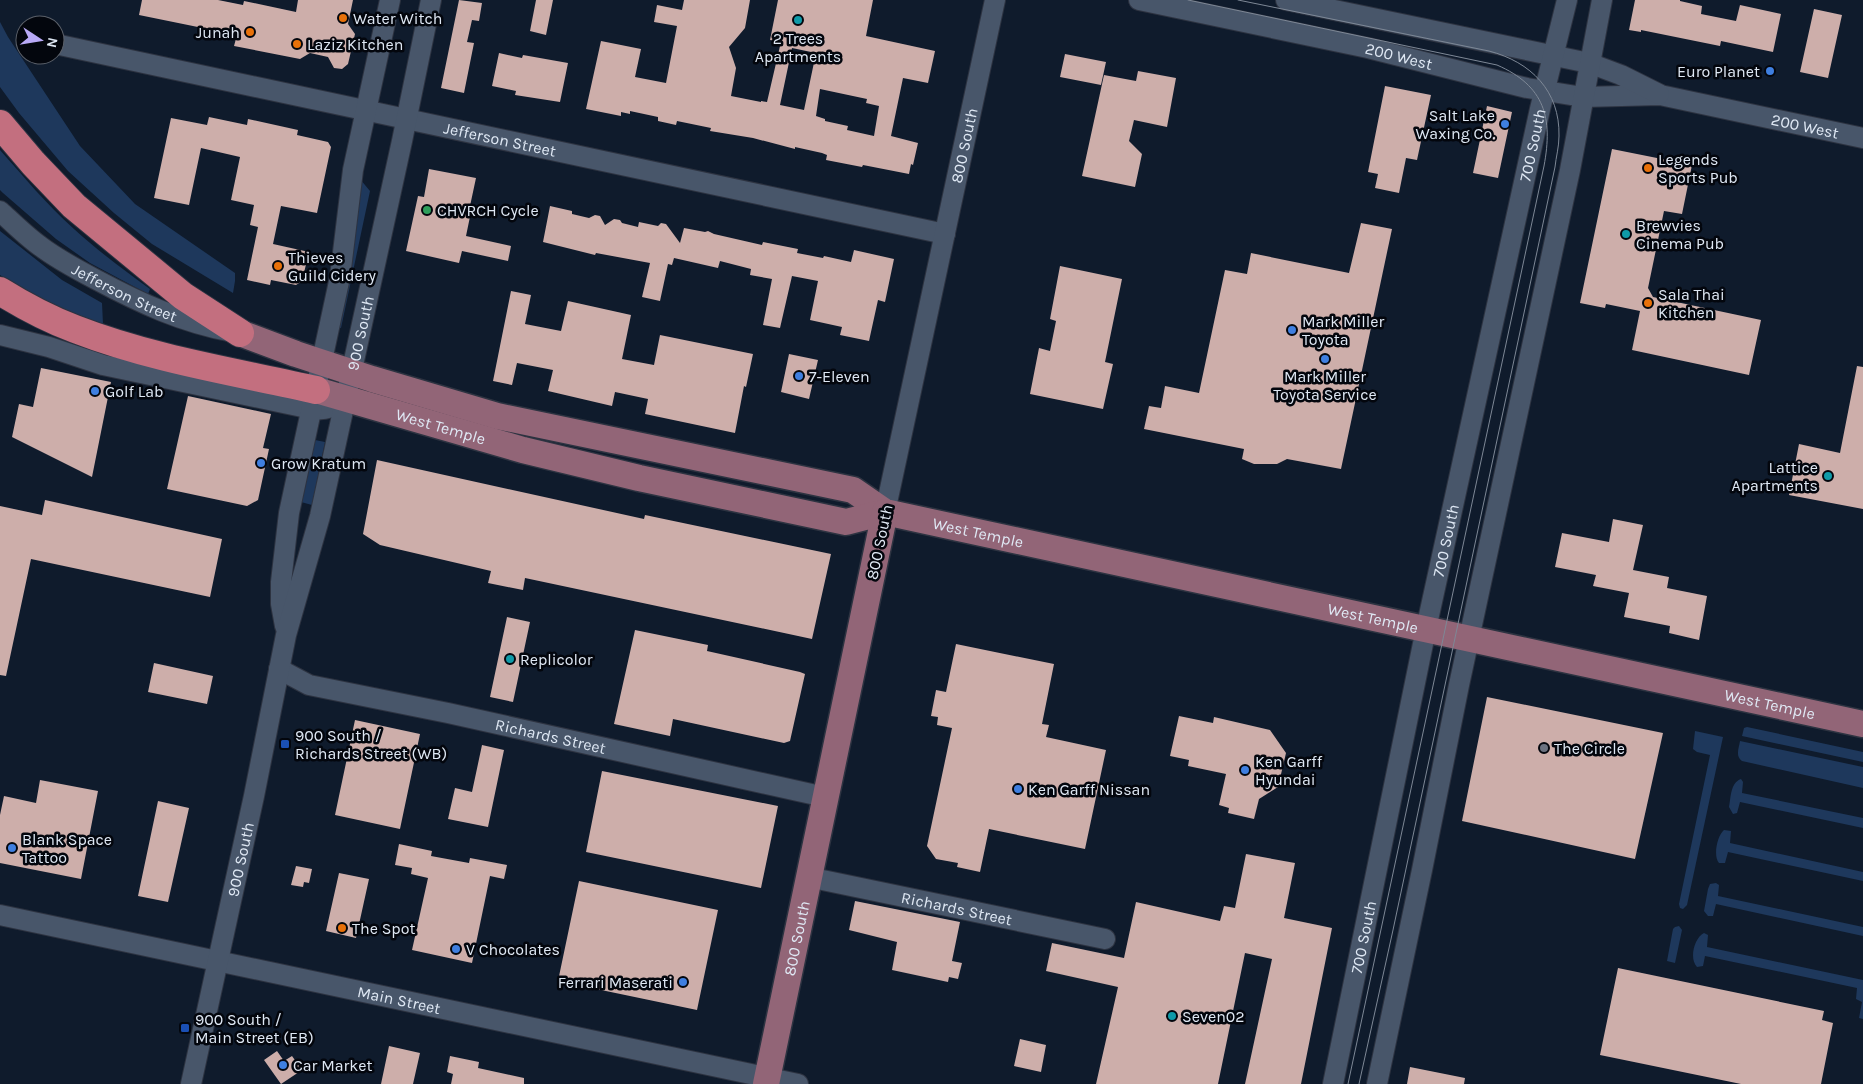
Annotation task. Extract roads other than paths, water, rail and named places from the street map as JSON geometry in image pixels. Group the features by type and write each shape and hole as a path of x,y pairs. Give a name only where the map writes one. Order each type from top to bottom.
{"highway":[{"path":"0,124 33,163 74,206 183,296 240,333"},
{"path":"0,291 47,317 101,339 314,399"}],"main road":[{"name":"Jefferson Street","path":"240,333 322,363"},
{"name":"West Temple","path":"322,363 520,421 853,490 885,512 1863,724"},
{"name":"West Temple","path":"314,399 346,398 533,453 639,478 846,522 885,512"},
{"name":"800 South","path":"766,1081 885,512"}],"street":[{"name":"900 South","path":"286,635 281,604 284,544 289,513 342,266 350,190 390,0"},
{"name":"900 South","path":"191,1084 286,635 315,537 431,0"},
{"name":"800 South","path":"885,512 995,0"},
{"name":"200 West","path":"1139,0 1368,48 1504,83 1545,91 1583,97 1660,95 1863,138"},
{"name":"200 West","path":"1286,0 1589,63 1621,75 1660,95"},
{"name":"700 South","path":"1333,1084 1426,629 1545,91 1567,0"},
{"path":"1377,1084 1468,638 1570,170 1602,0"},
{"name":"Jefferson Street","path":"65,46 945,234"},
{"name":"Jefferson Street","path":"0,211 40,246 64,263 130,298 156,310 206,327 240,333"},
{"path":"0,336 50,347 103,365 314,399"},
{"name":"Richards Street","path":"279,669 309,684 825,797"},
{"name":"Richards Street","path":"808,877 1106,939"},
{"name":"Main Street","path":"0,915 766,1081 798,1084"}],"tram line":[{"path":"1188,0 1497,65 1513,73 1526,83 1542,105 1546,118 1547,149 1544,166 1348,1084"},
{"path":"1238,0 1489,51 1504,56 1530,71 1540,81 1548,92 1558,120 1559,140 1555,167 1359,1084"}],"place":[{"name":"Water Witch","path":"343,18"},
{"name":"2 Trees Apartments","path":"798,20"},
{"name":"Junah","path":"250,32"},
{"name":"Laziz Kitchen","path":"297,44"},
{"name":"Euro Planet","path":"1770,71"},
{"name":"Salt Lake Waxing Co.","path":"1505,124"},
{"name":"Legends Sports Pub","path":"1648,168"},
{"name":"CHVRCH Cycle","path":"427,210"},
{"name":"Brewvies Cinema Pub","path":"1626,234"},
{"name":"Thieves Guild Cidery","path":"278,266"},
{"name":"Sala Thai Kitchen","path":"1648,303"},
{"name":"Mark Miller Toyota","path":"1292,330"},
{"name":"Mark Miller Toyota Service","path":"1325,359"},
{"name":"7-Eleven","path":"799,376"},
{"name":"Golf Lab","path":"95,391"},
{"name":"Grow Kratum","path":"261,463"},
{"name":"Lattice Apartments","path":"1828,476"},
{"name":"Replicolor","path":"510,659"},
{"name":"900 South / Richards Street (WB)","path":"285,744"},
{"name":"The Circle","path":"1544,748"},
{"name":"Ken Garff Hyundai","path":"1245,770"},
{"name":"Ken Garff Nissan","path":"1018,789"},
{"name":"Blank Space Tattoo","path":"12,848"},
{"name":"The Spot","path":"342,928"},
{"name":"V Chocolates","path":"456,949"},
{"name":"Ferrari Maserati","path":"683,982"},
{"name":"Seven02","path":"1172,1016"},
{"name":"900 South / Main Street (EB)","path":"185,1028"},
{"name":"Car Market","path":"283,1065"}]}
